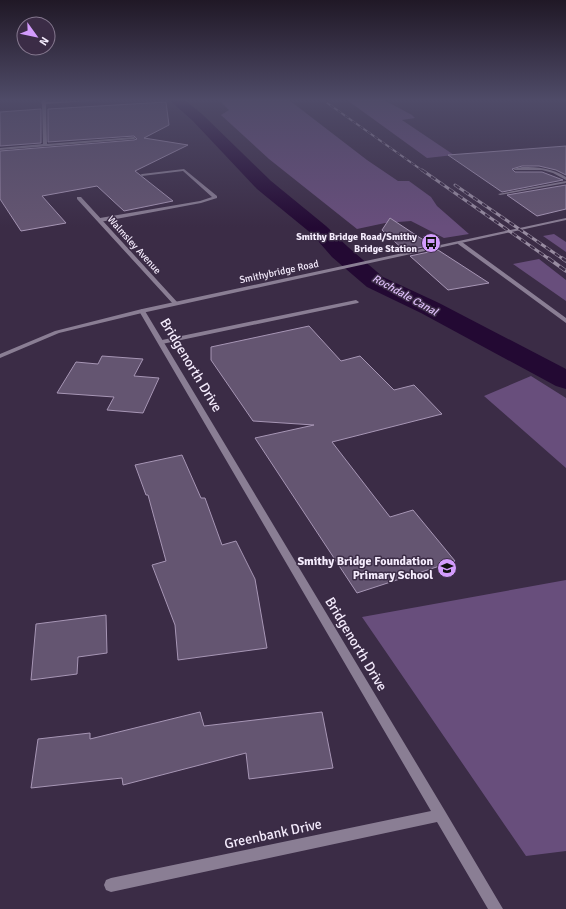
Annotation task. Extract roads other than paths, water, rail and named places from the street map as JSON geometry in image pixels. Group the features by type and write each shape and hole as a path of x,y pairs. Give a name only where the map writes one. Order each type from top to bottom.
{"street":[{"path":"0,149 78,142"},
{"path":"515,170 527,168 542,169 551,171 566,180"},
{"path":"100,220 216,198 184,170 142,175"},
{"path":"500,194 566,180"},
{"name":"Walmsley Avenue","path":"79,198 176,304"},
{"name":"Smithybridge Road","path":"0,356 57,332 142,311 566,219"},
{"path":"460,243 566,321"},
{"path":"162,342 356,302"},
{"name":"Bridgenorth Drive","path":"142,311 162,342 496,909"},
{"name":"Greenbank Drive","path":"111,885 441,814"}],"waterway":[{"name":"Rochdale Canal","path":"222,142 264,185 319,230 340,252 375,282 430,308 566,380"}],"railway":[{"path":"383,142 423,171"},
{"path":"422,170 549,259"},
{"path":"455,185 563,259"},
{"path":"548,258 566,271"},
{"path":"562,258 566,261"}],"place":[{"name":"Smithy Bridge Road/Smithy Bridge Station","path":"431,243"},
{"name":"Smithy Bridge Foundation Primary School","path":"447,568"}]}
